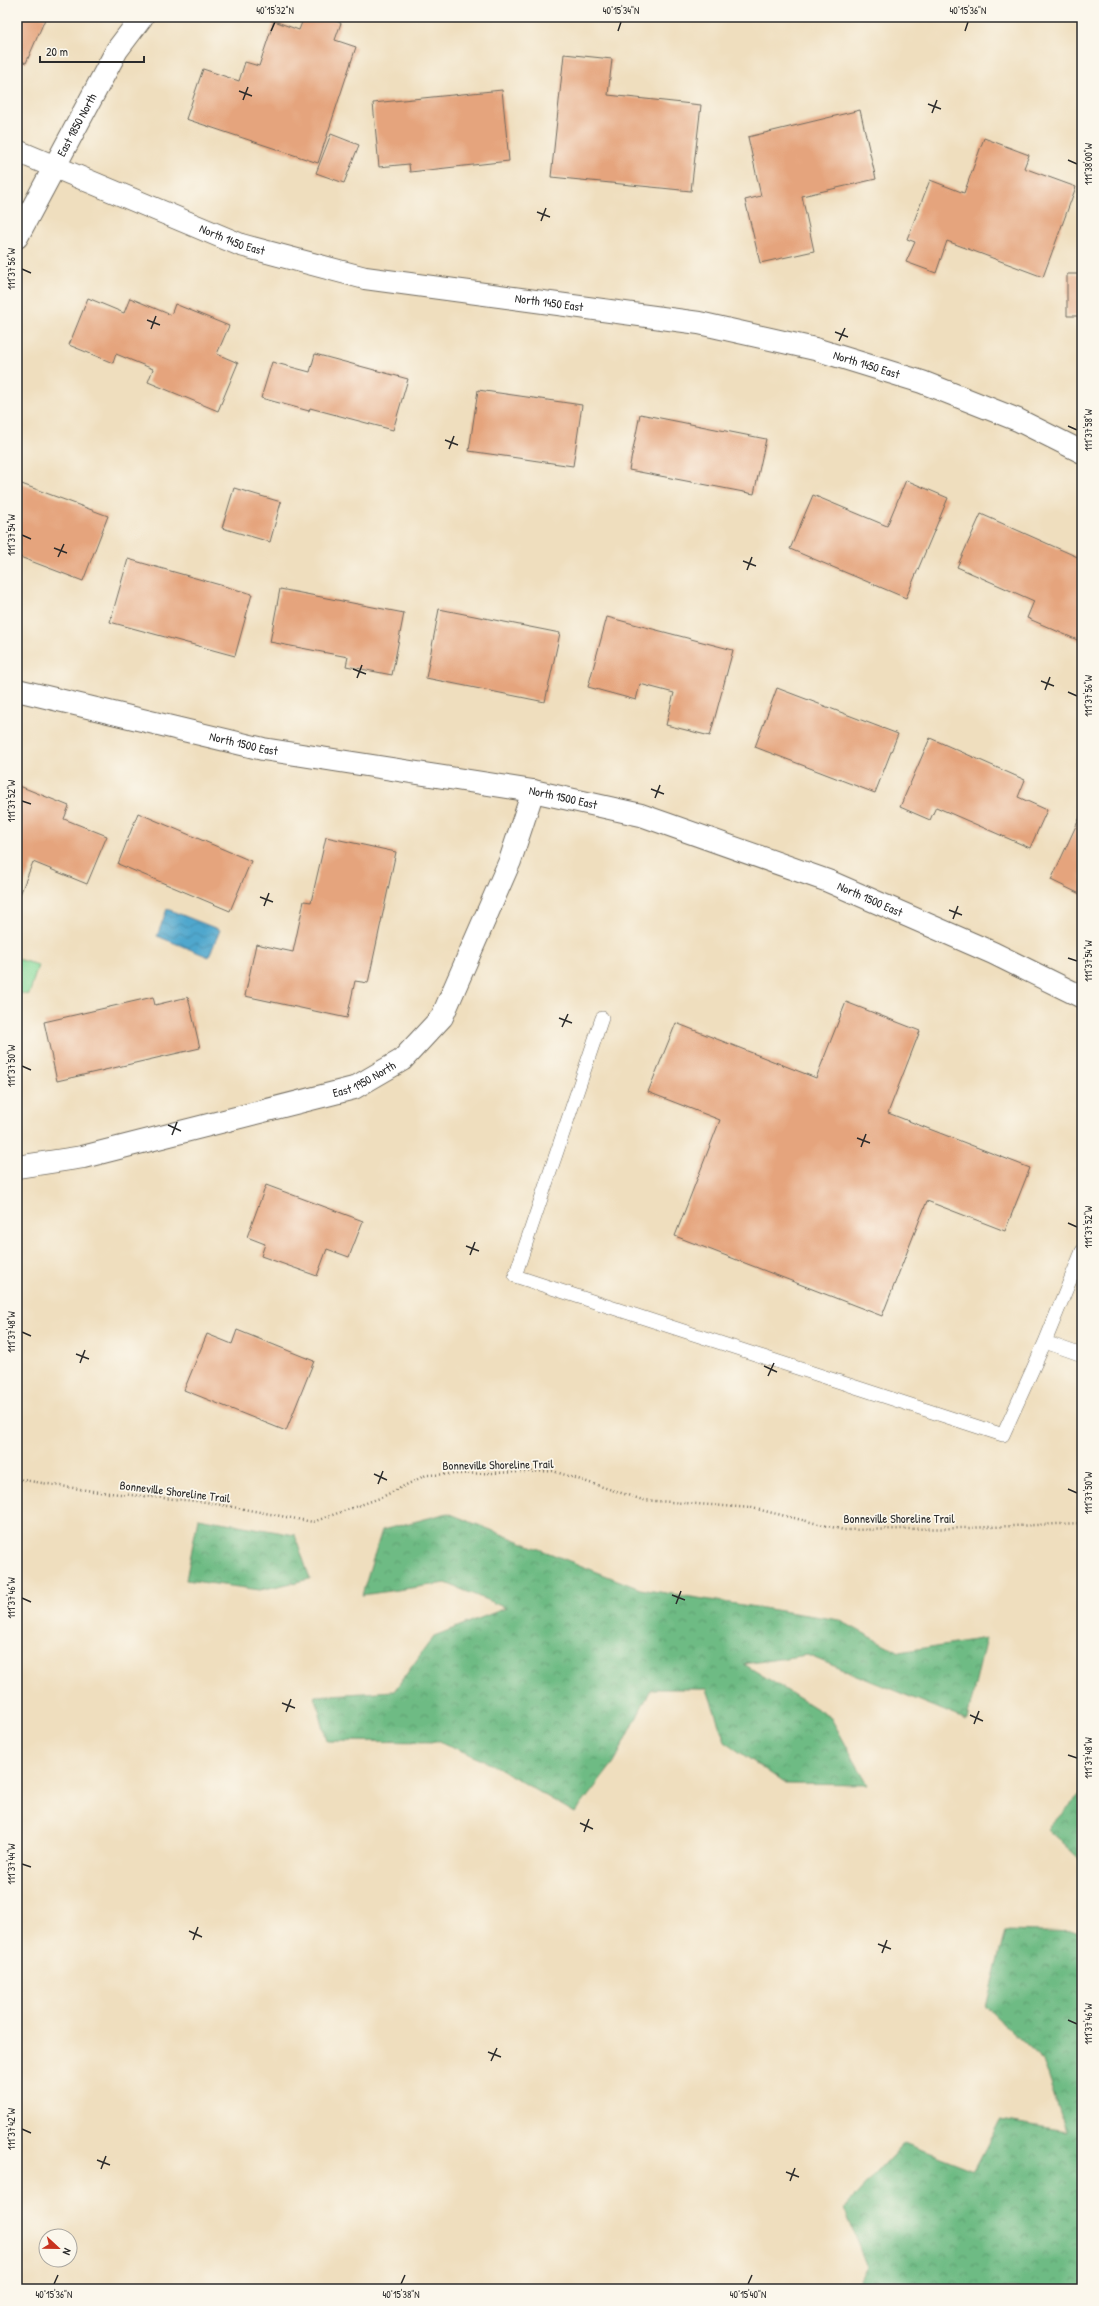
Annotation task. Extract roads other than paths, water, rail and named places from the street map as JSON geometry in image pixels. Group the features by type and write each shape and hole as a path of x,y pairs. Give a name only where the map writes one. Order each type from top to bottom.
{"street":[{"name":"East 1850 North","path":"17,237 117,50 142,17"},
{"name":"North 1450 East","path":"17,151 241,245 365,278 699,323 814,348 922,382 1018,420 1082,452"},
{"name":"North 1500 East","path":"17,690 263,749 533,791 641,815 828,881 993,953 1082,997"},
{"name":"East 1950 North","path":"23,1166 83,1157 354,1088 402,1060 442,1017 510,861 533,791"}],"lane":[{"path":"602,1018 515,1276 1002,1435 1045,1342 1082,1251"},
{"path":"1045,1342 1082,1355"}],"water":[{"path":"167,909 220,930 209,957 157,936"}]}
